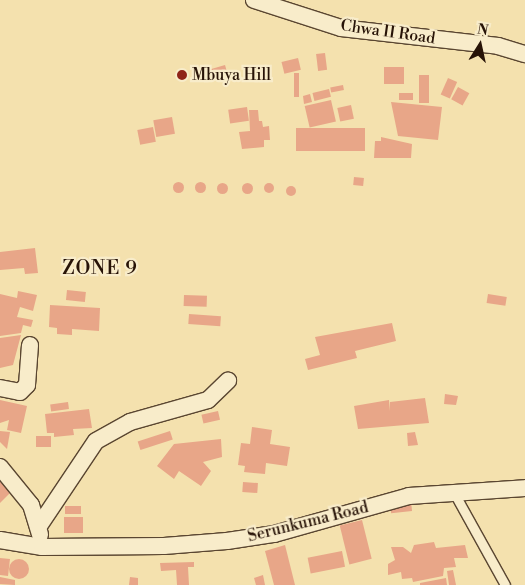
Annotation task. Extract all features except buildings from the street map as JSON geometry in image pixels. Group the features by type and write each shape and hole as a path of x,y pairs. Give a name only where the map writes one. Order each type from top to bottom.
{"street":[{"name":"Chwa II Road","path":"254,0 341,28 498,46 525,54"},
{"path":"0,388 20,392 27,385 30,345"},
{"path":"39,526 96,441 130,422 208,400 228,381"},
{"path":"0,467 22,489 39,526 42,547"},
{"name":"Serunkuma Road","path":"0,540 42,547 164,546 227,541 274,534 409,496 453,491 525,488"}],"lane":[{"path":"453,491 505,585"}],"place":[{"name":"Mbuya Hill","path":"182,75"}],"district":[{"name":"ZONE 9","path":"100,269"}]}
